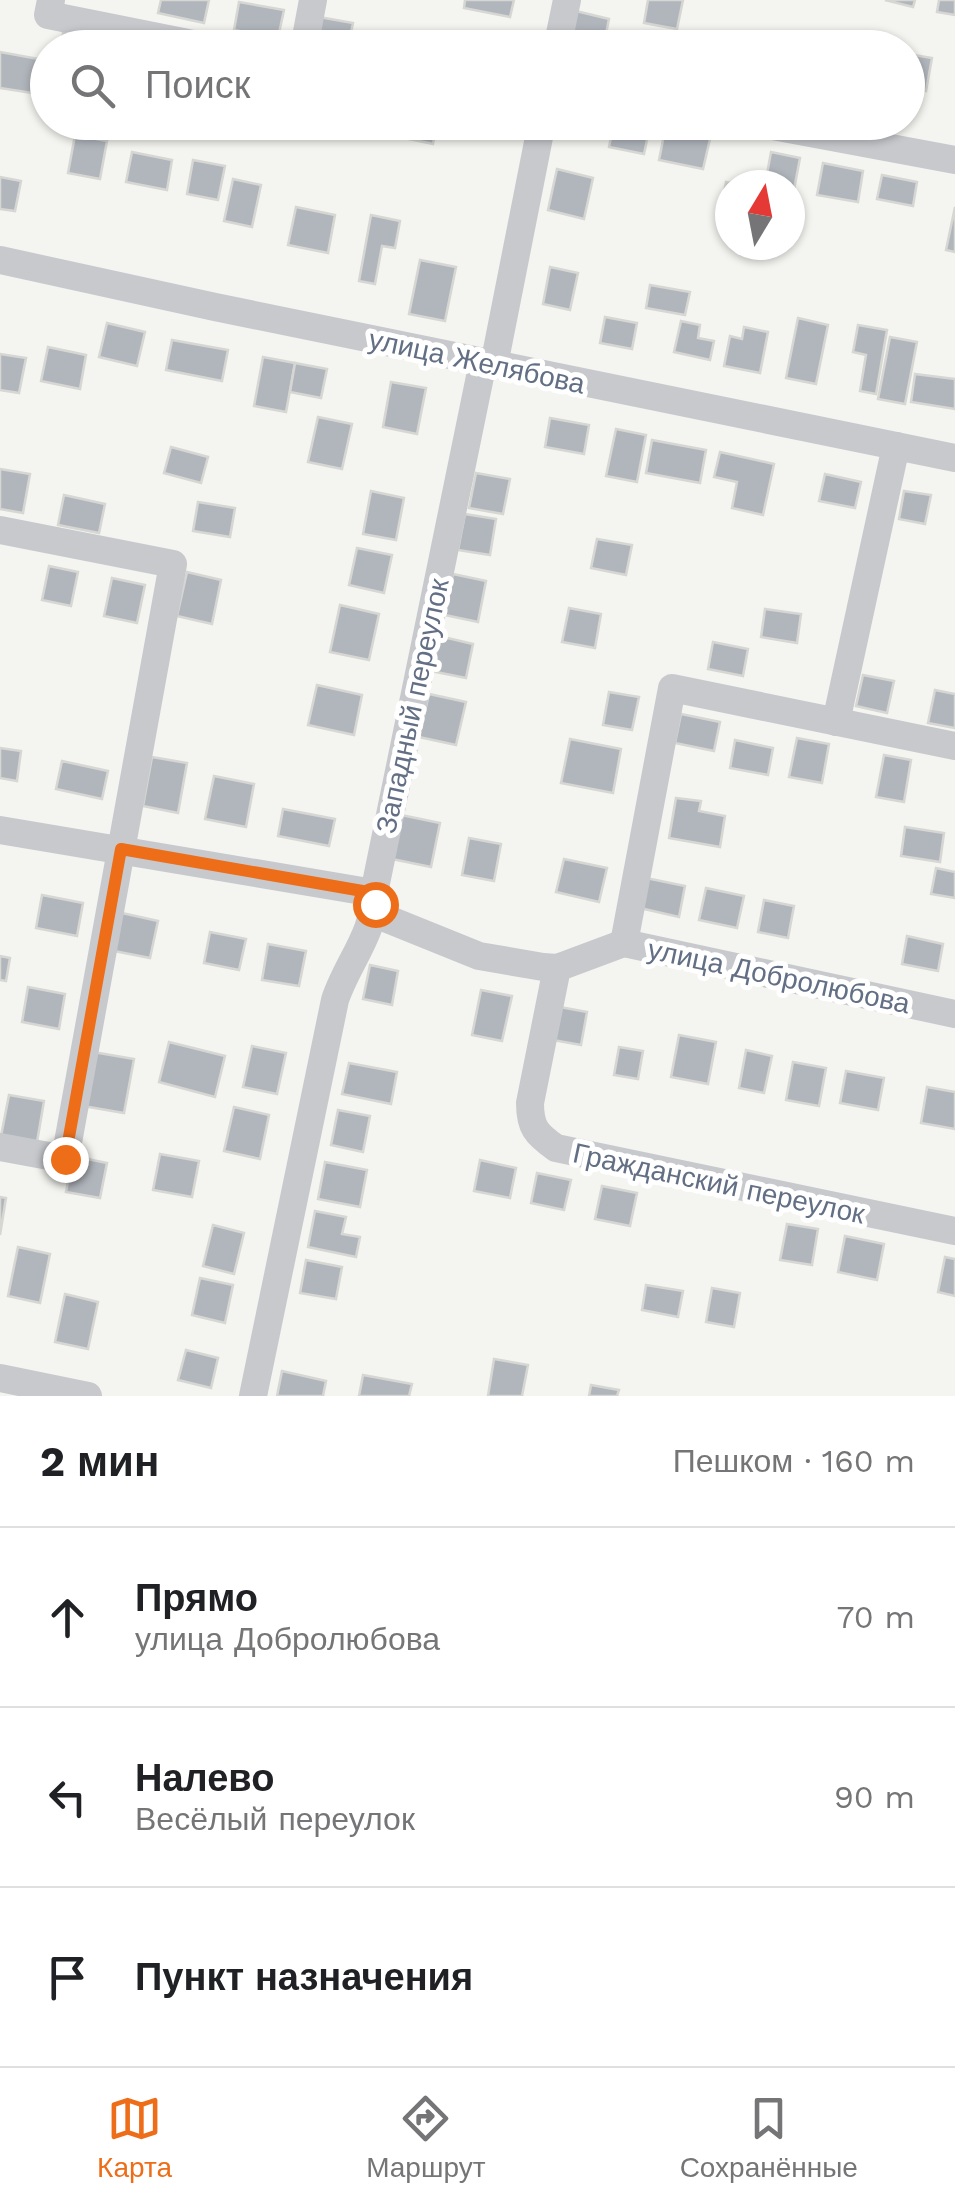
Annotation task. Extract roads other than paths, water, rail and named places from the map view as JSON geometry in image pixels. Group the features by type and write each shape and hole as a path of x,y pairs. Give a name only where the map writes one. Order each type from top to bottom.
{"street":[{"path":"50,0 48,16 120,30"},
{"path":"308,30 314,0"},
{"path":"561,30 567,0"},
{"name":"Западный переулок","path":"253,1396 336,1000 375,904 538,140"},
{"path":"848,140 955,160"},
{"name":"улица Желябова","path":"0,260 955,458"},
{"path":"836,722 896,446"},
{"path":"0,530 173,564 65,1159 0,1146"},
{"path":"624,943 672,688 955,746"},
{"name":"улица Добролюбова","path":"0,830 121,849 375,904 479,956 556,968 624,943 955,1014"},
{"name":"Гражданский переулок","path":"556,968 530,1103 530,1123 537,1136 556,1148 955,1231"},
{"path":"0,1378 88,1396"}]}
